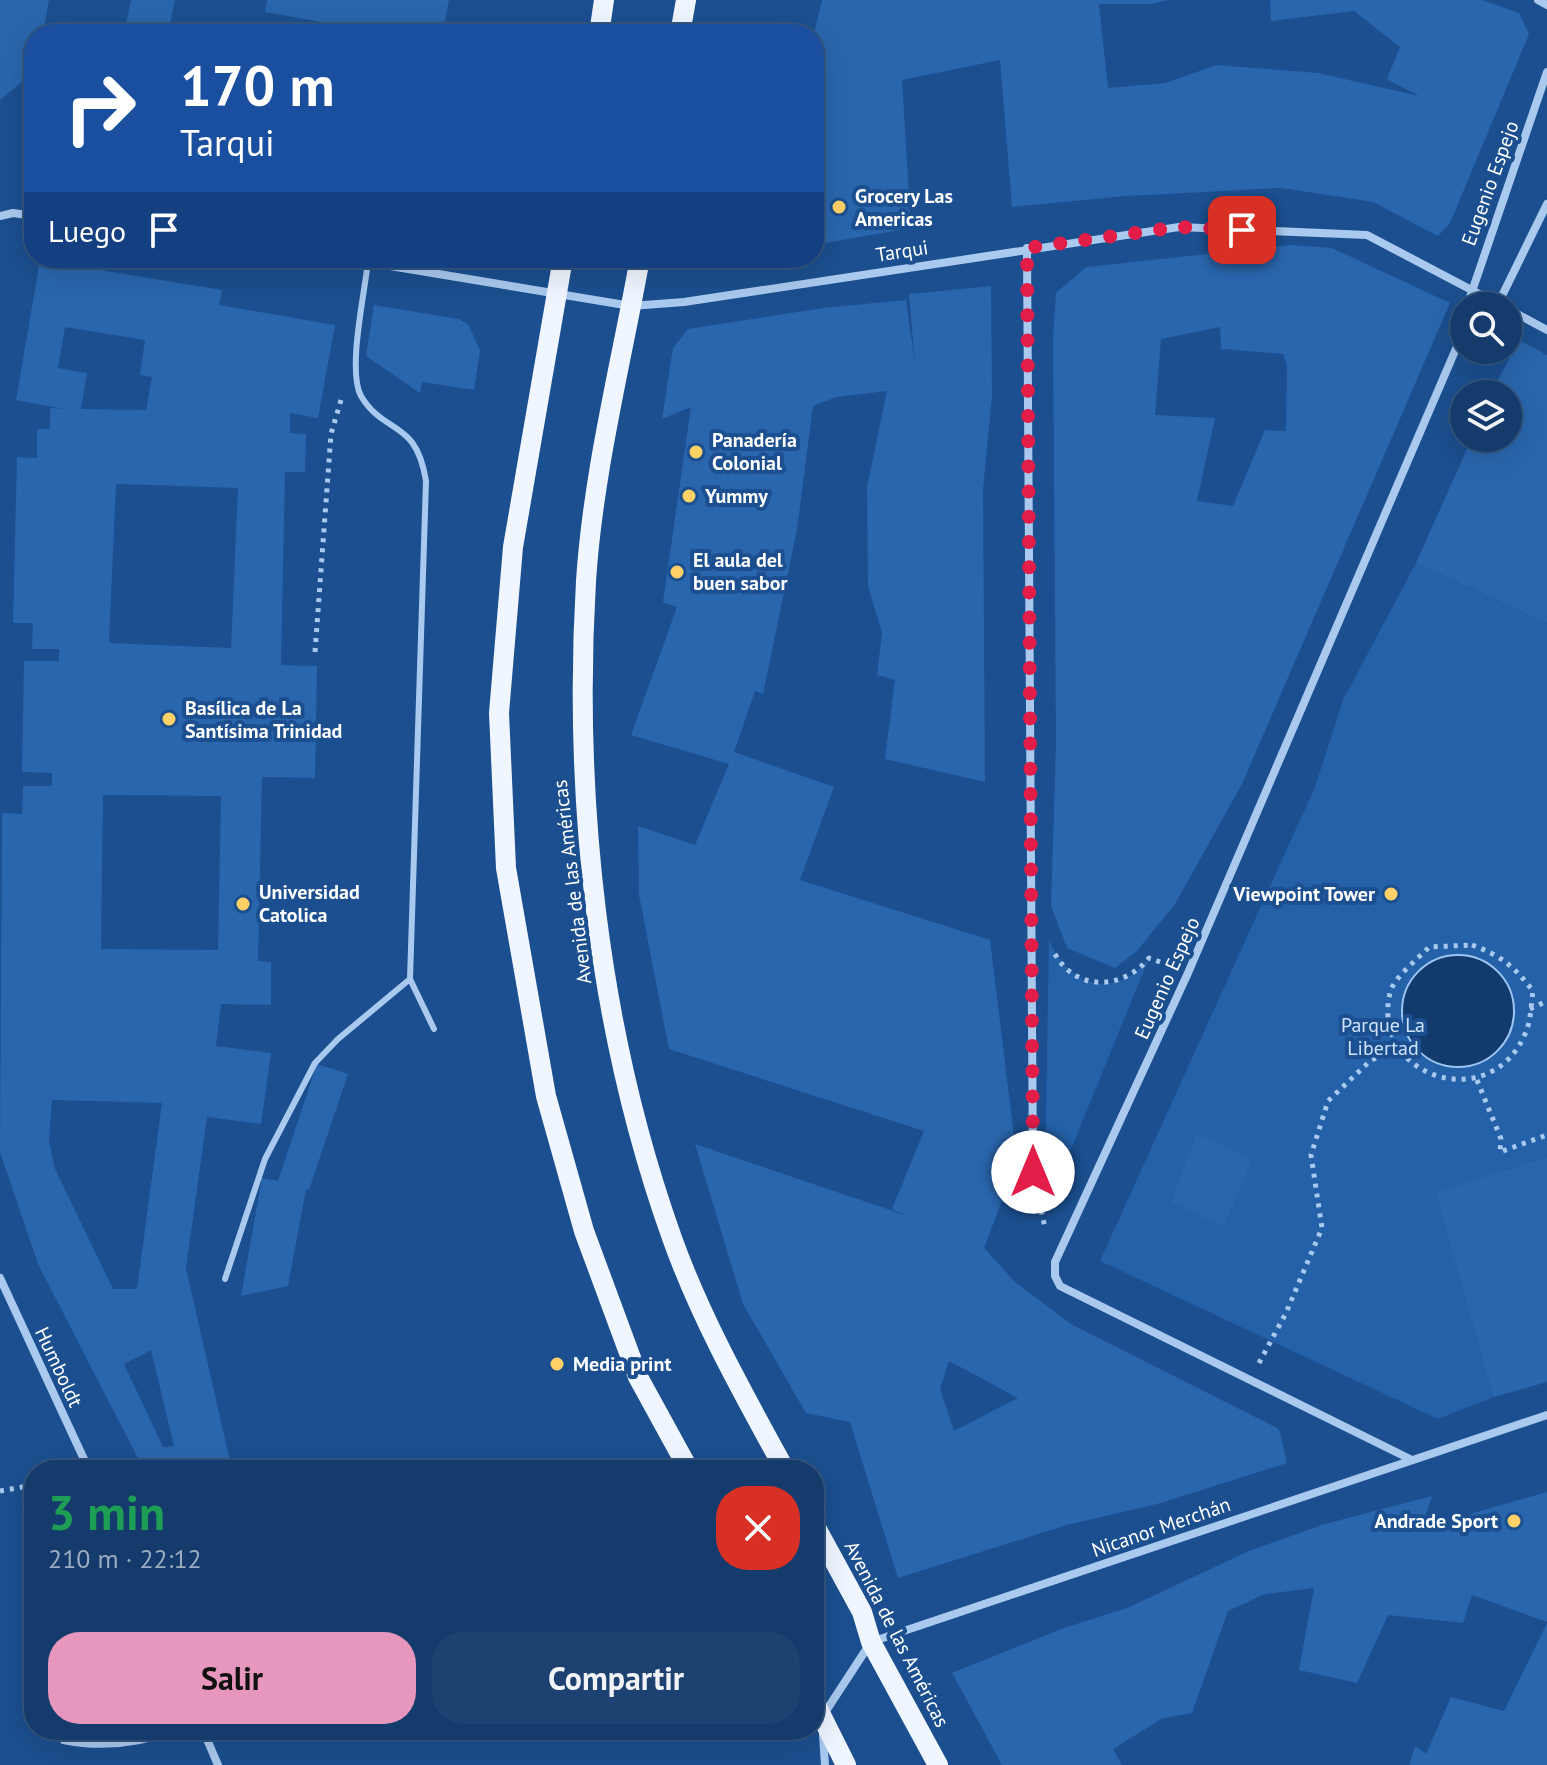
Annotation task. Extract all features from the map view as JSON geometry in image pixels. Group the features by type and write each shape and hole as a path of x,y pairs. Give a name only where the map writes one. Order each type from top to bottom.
{"main road":[{"path":"600,24 604,0"},
{"path":"682,24 686,0"},
{"path":"561,268 512,562 499,713 506,868 546,1096 584,1231 638,1377 684,1460"},
{"name":"Avenida de las Américas","path":"638,268 598,492 586,578 582,757 595,890 611,999 650,1173 673,1241 709,1326 780,1460"},
{"name":"Avenida de las Américas","path":"824,1542 862,1612 871,1642 938,1765"},
{"path":"824,1721 846,1765"}],"street":[{"path":"1538,0 1547,5"},
{"name":"Eugenio Espejo","path":"1469,292 1547,72"},
{"path":"1506,292 1547,204"},
{"path":"0,216 24,215"},
{"name":"Tarqui","path":"406,268 557,296 631,306 684,302 1179,227 1367,235 1476,292"},
{"path":"1027,248 1033,1172"},
{"path":"1522,317 1547,330"},
{"name":"Eugenio Espejo","path":"1055,1276 1055,1262 1188,973 1450,363"},
{"path":"1055,1276 1060,1286 1410,1459"},
{"name":"Humboldt","path":"0,1278 84,1460"},
{"name":"Nicanor Merchán","path":"871,1642 1547,1415"},
{"path":"824,1701 871,1642"},
{"path":"207,1740 218,1765"},
{"path":"822,1740 825,1765"}],"lane":[{"path":"367,268 356,380 366,402 412,439 426,481 410,979 434,1029"},
{"path":"225,1279 265,1159 315,1063 338,1039 410,979"},
{"path":"63,1740 99,1748 145,1740"}],"path":[{"path":"315,652 331,434 337,408 356,380"},
{"path":"1032,934 1049,940 1062,965 1083,980 1101,983 1119,981 1136,972 1149,958 1188,973"},
{"path":"1472,945 1497,954 1516,968 1533,991 1530,1009 1526,1033 1504,1065 1477,1080 1439,1077 1414,1067 1387,1026 1390,990 1429,947 1472,945"},
{"path":"1530,1009 1547,1001"},
{"path":"1250,1379 1286,1313 1322,1228 1311,1155 1328,1101 1370,1061 1400,1045"},
{"path":"1477,1080 1501,1139 1500,1152 1547,1135"},
{"path":"1033,1172 1055,1276"},
{"path":"0,1491 24,1487"}],"green space":[{"name":"Parque La Libertad","path":"1416,563 1547,623 1547,1157 1442,1192 1494,1397 1438,1419 1100,1261 1315,787 1343,700"},
{"path":"1049,940 1068,968 1080,978 1094,983 1108,984 1122,980 1136,972 1149,958 1054,1191 1045,1164"}],"shaded area":[{"path":"1458,955 1479,959 1498,971 1510,990 1514,1011 1510,1032 1498,1051 1479,1063 1458,1067 1437,1063 1418,1051 1406,1032 1402,1011 1406,990 1418,971 1437,959"}],"building":[{"path":"0,0 49,0 45,24 24,24 24,80 0,100"},
{"path":"131,0 175,0 170,24 126,24"},
{"path":"267,0 449,0 444,24 327,24 265,12"},
{"path":"822,0 1168,0 1152,4 1099,4 1108,88 1165,83 1217,65 1318,73 1419,96 1387,79 1400,47 1354,11 1271,21 1270,0 1482,0 1519,13 1529,34 1450,223 1438,236 1373,202 1282,188 1127,196 1012,207 1000,60 902,80 911,228 824,243 824,24 816,24"},
{"path":"1292,245 1332,248 1450,303 1242,784 1175,904 1137,951 1115,968 1067,948 1051,906 1056,743 1053,339 1056,293 1086,267","holes":["1220,327 1221,349 1283,354 1287,365 1286,431 1265,430 1233,506 1197,501 1215,418 1155,415 1161,339"]},
{"path":"39,268 89,268 222,290 219,305 335,325 318,418 290,413 290,433 306,434 305,472 285,472 281,665 317,666 315,778 262,777 258,961 271,962 271,1005 221,1004 216,1046 271,1053 261,1124 207,1117 186,1268 230,1460 139,1460 38,1264 0,1152 2,813 22,814 23,786 52,786 52,773 22,772 24,661 59,661 59,649 32,649 33,623 13,623 17,457 37,458 37,429 50,429 50,408 64,409 16,400","holes":["65,327 145,340 140,375 152,377 146,410 81,409 87,373 58,368","116,484 238,488 231,648 109,643","103,795 221,796 218,950 101,949","52,1100 162,1103 137,1289 113,1289 55,1169 49,1141","151,1350 174,1446 163,1447 124,1364"]},
{"path":"991,286 992,397 983,489 985,782 885,759 895,680 877,675 882,633 868,586 867,487 887,391 836,397 813,406 797,529 763,694 755,691 734,752 834,787 800,880 990,940 1017,1161 984,1248 1015,1282 1071,1324 1279,1429 1287,1463 1161,1503 1067,1525 898,1578 850,1422 806,1413 743,1304 695,1144 908,1216 892,1209 924,1131 669,1049 639,895 638,826 695,845 729,764 631,735 677,607 663,602 691,407 662,419 673,348 688,329 823,308 906,300 915,364 909,294","holes":["949,1361 1018,1398 954,1431 940,1389"]},
{"path":"374,305 458,319 468,324 480,350 474,390 422,382 420,393 366,356"},
{"path":"1522,342 1547,355 1547,623 1416,563 1466,452 1522,452 1522,380 1498,380 1507,364 1522,364"},
{"path":"317,1064 348,1074 309,1190 306,1189 288,1286 241,1296 262,1178 278,1181"},
{"path":"1197,1134 1252,1159 1224,1226 1171,1202"},
{"path":"1547,1157 1547,1382 1494,1397 1436,1193"},
{"path":"1547,1492 1547,1622 1472,1595 1463,1623 1388,1615 1357,1683 1299,1670 1314,1588 1265,1594 1228,1611 1192,1713 1163,1718 1113,1749 1122,1765 1002,1765 952,1673 1064,1628 1127,1608 1249,1551 1325,1524 1432,1496 1421,1528"},
{"path":"1547,1623 1547,1765 1409,1765 1415,1746 1426,1754 1451,1697 1504,1711"}],"place":[{"name":"Grocery Las Americas","path":"839,207"},
{"name":"Panadería Colonial","path":"696,452"},
{"name":"Yummy","path":"689,496"},
{"name":"El aula del buen sabor","path":"677,572"},
{"name":"Basílica de La Santísima Trinidad","path":"169,719"},
{"name":"Viewpoint Tower","path":"1391,894"},
{"name":"Universidad Catolica","path":"243,904"},
{"name":"Media print","path":"557,1364"},
{"name":"Andrade Sport","path":"1514,1521"}],"route":[{"path":"1033,1172 1027,248 1179,227 1242,230"}]}
